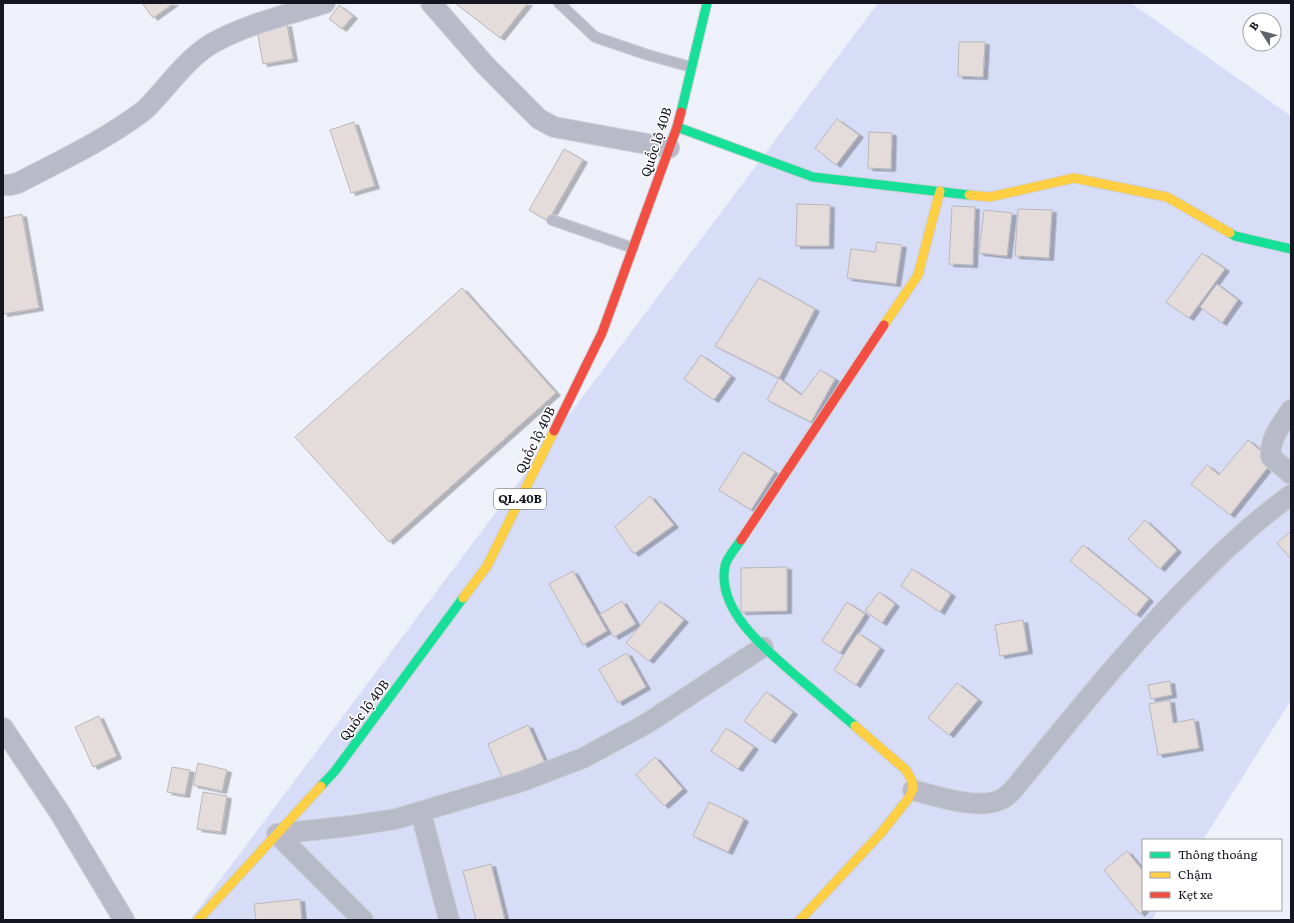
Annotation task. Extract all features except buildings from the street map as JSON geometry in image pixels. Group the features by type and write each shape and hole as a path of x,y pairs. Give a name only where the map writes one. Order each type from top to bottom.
{"main road":[{"name":"Quốc lộ 40B","path":"198,920 335,771 487,566 602,333 677,127 707,3"},
{"path":"677,127 813,176 990,198 1074,178 1167,197 1235,236 1291,249"},
{"path":"800,920 891,822 907,802 913,790 913,779 906,770 763,647 743,623 728,599 724,584 725,564 918,275 940,191"}],"street":[{"path":"3,185 18,183 76,153 144,111 186,65 200,51 212,43 251,25 325,3"},
{"path":"431,3 486,66 539,119 554,128 669,148"},
{"path":"1291,410 1276,432 1270,448 1271,457 1291,474"},
{"path":"913,790 962,802 996,802 1005,798 1091,693 1159,617 1206,568 1254,525 1291,495"},
{"path":"277,834 396,819 522,781 583,758 646,724 763,647"},
{"path":"3,728 60,813 124,920"},
{"path":"421,812 449,920"},
{"path":"277,834 363,920"}],"lane":[{"path":"559,3 595,37 648,55 691,67"},
{"path":"552,220 633,248"}],"shaded area":[{"path":"878,3 1131,3 1291,116 1291,700 1204,839 1142,839 1142,911 1157,911 1152,920 190,920"}],"traffic: fast":[{"path":"681,112 707,3"},
{"path":"677,127 813,177 969,195"},
{"path":"1230,233 1235,236 1291,249"},
{"path":"741,540 729,556 726,563 724,583 729,599 737,615 761,644 855,726"},
{"path":"321,786 335,771 463,598"}],"traffic: slow":[{"path":"969,195 990,197 1074,178 1167,197 1230,233"},
{"path":"884,325 918,275 940,191"},
{"path":"463,598 487,566 554,431"},
{"path":"800,920 881,833 908,799 913,789 912,781 906,770 855,726"},
{"path":"198,920 321,786"}],"traffic: jam":[{"path":"554,431 602,333 677,127 681,112"},
{"path":"741,540 884,325"}]}
